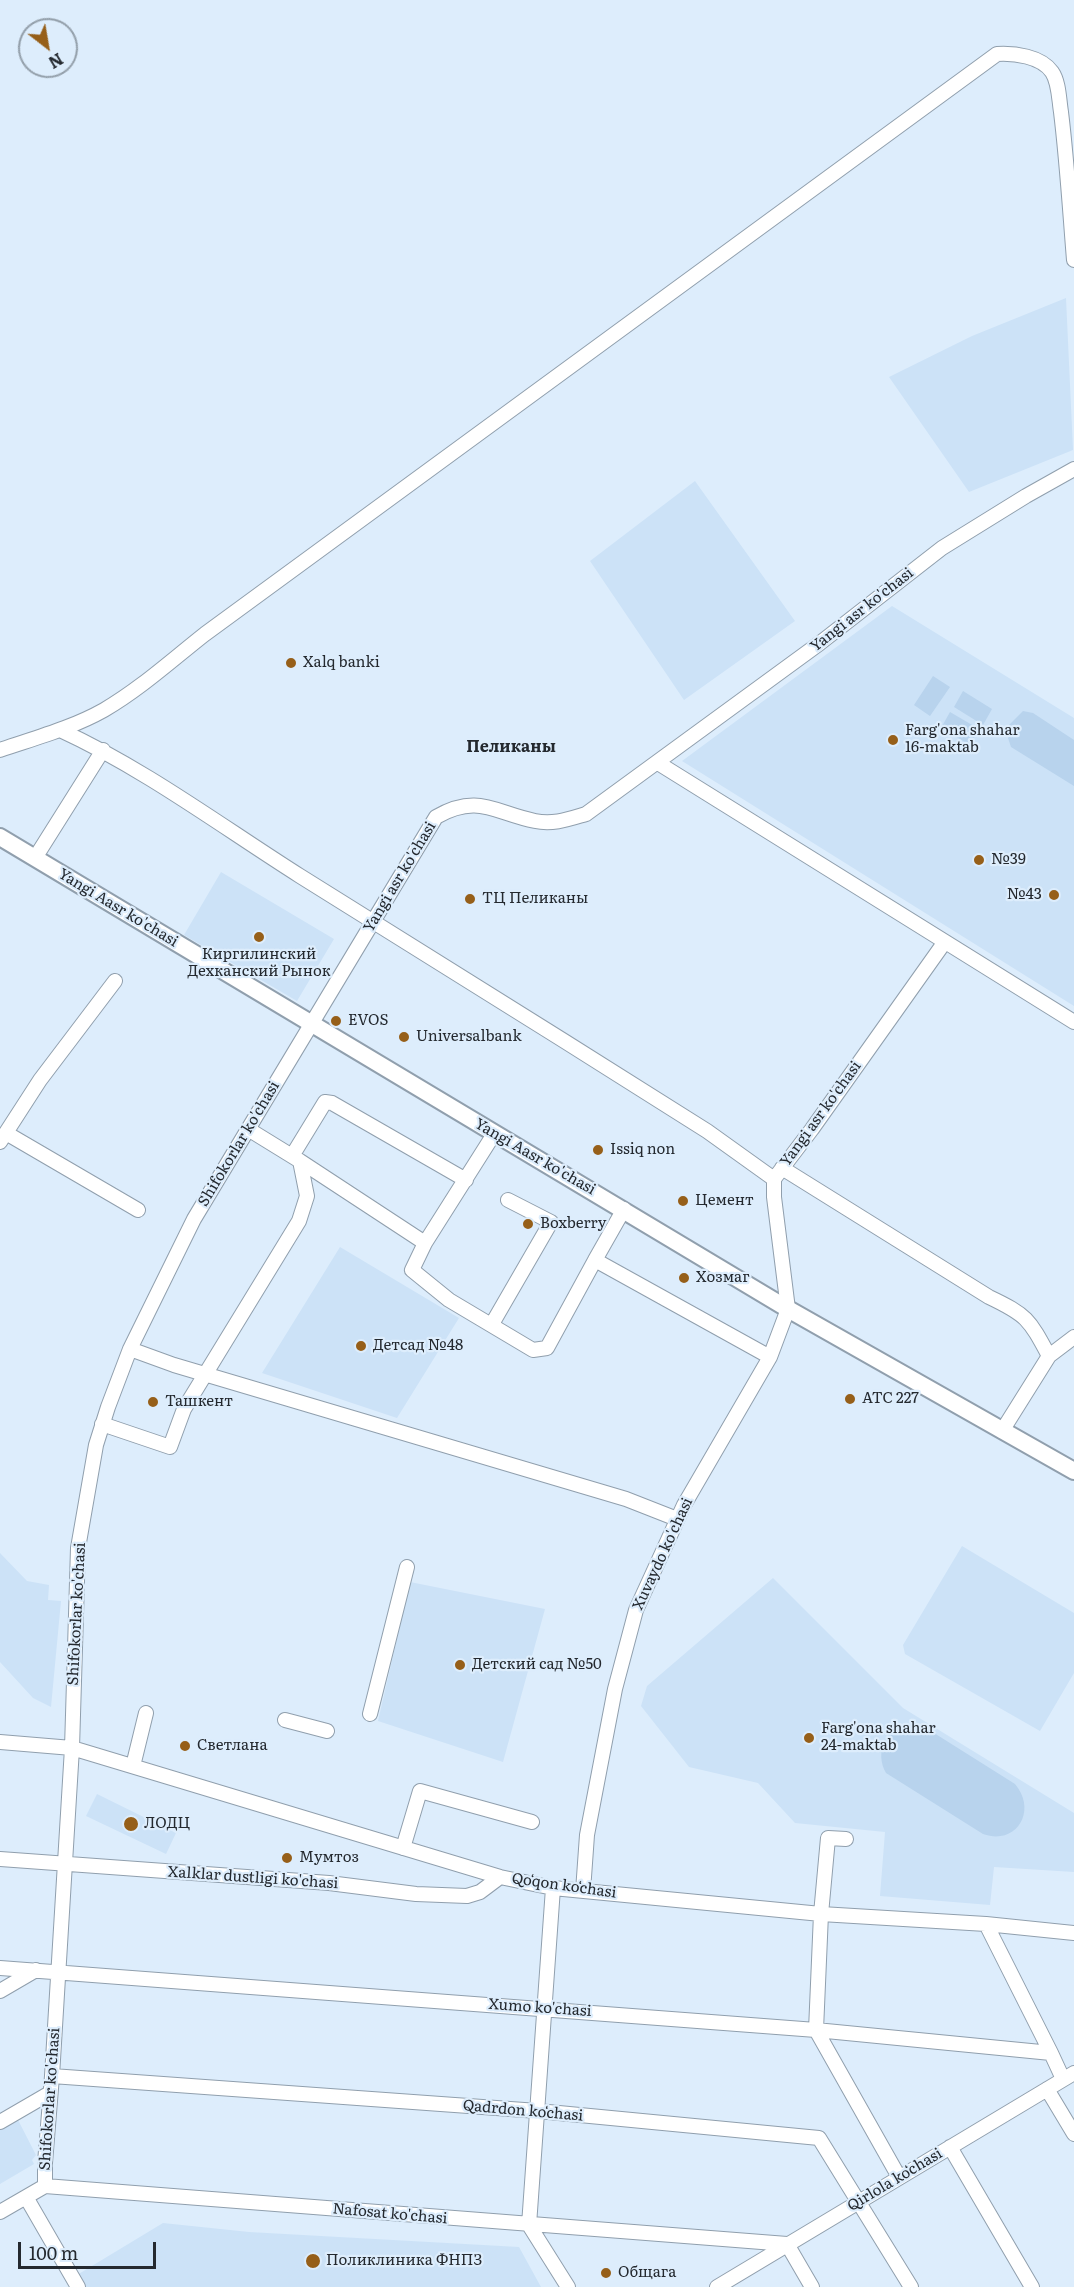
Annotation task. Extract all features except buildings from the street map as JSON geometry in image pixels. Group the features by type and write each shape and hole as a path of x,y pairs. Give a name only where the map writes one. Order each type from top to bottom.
{"main road":[{"name":"Yangi Aasr ko'chasi","path":"0,837 788,1309 1074,1471"}],"street":[{"path":"0,750 60,730 103,711 122,698 205,634 997,54 1018,53 1052,71 1058,90 1068,166 1074,260"},
{"name":"Yangi asr ko'chasi","path":"312,1023 436,817 450,809 474,804 493,807 536,821 569,820 586,814 820,643 942,548 1074,469"},
{"path":"60,730 103,750 707,1131 989,1296 1018,1310 1028,1320 1048,1356"},
{"path":"35,858 103,750"},
{"path":"658,763 1074,1022"},
{"name":"Yangi asr ko'chasi","path":"788,1309 774,1197 778,1173 812,1129 944,943"},
{"path":"115,981 40,1080 3,1138 138,1210"},
{"name":"Shifokorlar ko'chasi","path":"45,2186 72,1748 78,1548 96,1445 130,1349 194,1219 312,1023"},
{"path":"102,1424 170,1446 184,1409 205,1372 298,1221 307,1196 296,1158 326,1102 332,1103 466,1180"},
{"path":"248,1129 425,1243"},
{"path":"494,1134 425,1243 412,1270 449,1300 533,1350 547,1348 624,1209"},
{"path":"492,1324 551,1222 508,1200"},
{"path":"595,1260 770,1357"},
{"name":"Xuvaydo ko'chasi","path":"583,1891 587,1835 615,1689 636,1610 677,1519 770,1357 788,1309"},
{"path":"1002,1431 1048,1356 1074,1337"},
{"path":"130,1349 174,1365 205,1372 626,1499 677,1519"},
{"path":"370,1714 407,1567"},
{"path":"133,1766 146,1713"},
{"path":"285,1719 327,1731"},
{"name":"Qoʻqon koʻchasi","path":"0,1742 72,1748 500,1877 553,1888 821,1914 986,1924 1074,1933"},
{"path":"403,1848 420,1791 532,1822"},
{"path":"846,1839 828,1838 821,1914 816,2030 899,2177"},
{"name":"Xalklar dustligi ko'chasi","path":"0,1859 329,1883 416,1894 467,1896 480,1892 500,1877"},
{"path":"553,1888 529,2225 568,2287"},
{"path":"986,1924 1051,2053 1068,2076"},
{"name":"Xumo ko'chasi","path":"0,1968 546,2008 816,2030 1051,2053"},
{"path":"0,1991 36,1970"},
{"name":"Qadrdon koʻchasi","path":"52,2076 538,2111 819,2138 911,2287"},
{"name":"Qirlola koʻchasi","path":"717,2287 1068,2076"},
{"path":"1047,2089 1074,2134"},
{"path":"0,2121 50,2093"},
{"path":"950,2147 1032,2287"},
{"path":"0,2212 45,2186"},
{"name":"Nafosat ko'chasi","path":"45,2186 787,2244"},
{"path":"26,2197 78,2287"},
{"path":"787,2244 812,2287"}],"shaded area":[{"path":"1066,298 1073,450 969,492 889,377 972,336"},
{"path":"695,481 795,621 684,700 590,561"},
{"name":"Farg'ona shahar 16-maktab","path":"892,606 1074,718 1074,1006 682,761"},
{"path":"933,676 950,687 930,716 914,705"},
{"path":"963,691 992,709 983,725 954,707"},
{"path":"1023,711 1033,713 1074,740 1074,786 1011,747 1006,732 1009,725"},
{"path":"950,712 979,729 970,745 941,728"},
{"name":"Киргилинский Дехканский Рынок","path":"221,872 334,939 297,1001 184,935"},
{"name":"Детсад №48","path":"340,1247 459,1318 397,1418 262,1373"},
{"path":"962,1546 1074,1613 1074,1673 1040,1731 905,1654 903,1645"},
{"path":"0,1553 27,1581 49,1585 48,1600 61,1601 51,1707 33,1698 0,1662"},
{"name":"Farg'ona shahar 24-maktab","path":"773,1578 903,1708 1074,1813 1074,1872 994,1867 990,1905 880,1896 885,1832 795,1823 758,1783 689,1767 641,1706 647,1686"},
{"name":"Детский сад №50","path":"410,1582 545,1609 503,1762 378,1721"},
{"path":"911,1725 934,1733 1015,1784 1022,1794 1024,1815 1014,1831 995,1836 983,1834 886,1773 881,1757 885,1742 895,1730"},
{"name":"ЛОДЦ","path":"97,1794 176,1833 166,1854 86,1816"},
{"path":"16,2116 36,2155 32,2160 34,2164 0,2184 0,2125"},
{"name":"Поликлиника ФНПЗ","path":"163,2223 249,2232 519,2247 541,2287 84,2287 77,2275"}],"place":[{"name":"Xalq banki","path":"291,663"},
{"name":"Farg'ona shahar 16-maktab","path":"893,740"},
{"name":"№39","path":"979,860"},
{"name":"№43","path":"1054,895"},
{"name":"ТЦ Пеликаны","path":"470,899"},
{"name":"Киргилинский Дехканский Рынок","path":"259,937"},
{"name":"EVOS","path":"336,1021"},
{"name":"Universalbank","path":"404,1037"},
{"name":"Issiq non","path":"598,1150"},
{"name":"Цемент","path":"683,1201"},
{"name":"Boxberry","path":"528,1224"},
{"name":"Хозмаг","path":"684,1278"},
{"name":"Детсад №48","path":"361,1346"},
{"name":"АТС 227","path":"850,1399"},
{"name":"Ташкент","path":"153,1402"},
{"name":"Детский сад №50","path":"460,1665"},
{"name":"Farg'ona shahar 24-maktab","path":"809,1738"},
{"name":"Светлана","path":"185,1746"},
{"name":"ЛОДЦ","path":"131,1824"},
{"name":"Mумтоз","path":"287,1858"},
{"name":"Поликлиника ФНПЗ","path":"313,2261"},
{"name":"Общага","path":"606,2273"}],"district":[{"name":"Пеликаны","path":"511,747"}]}
